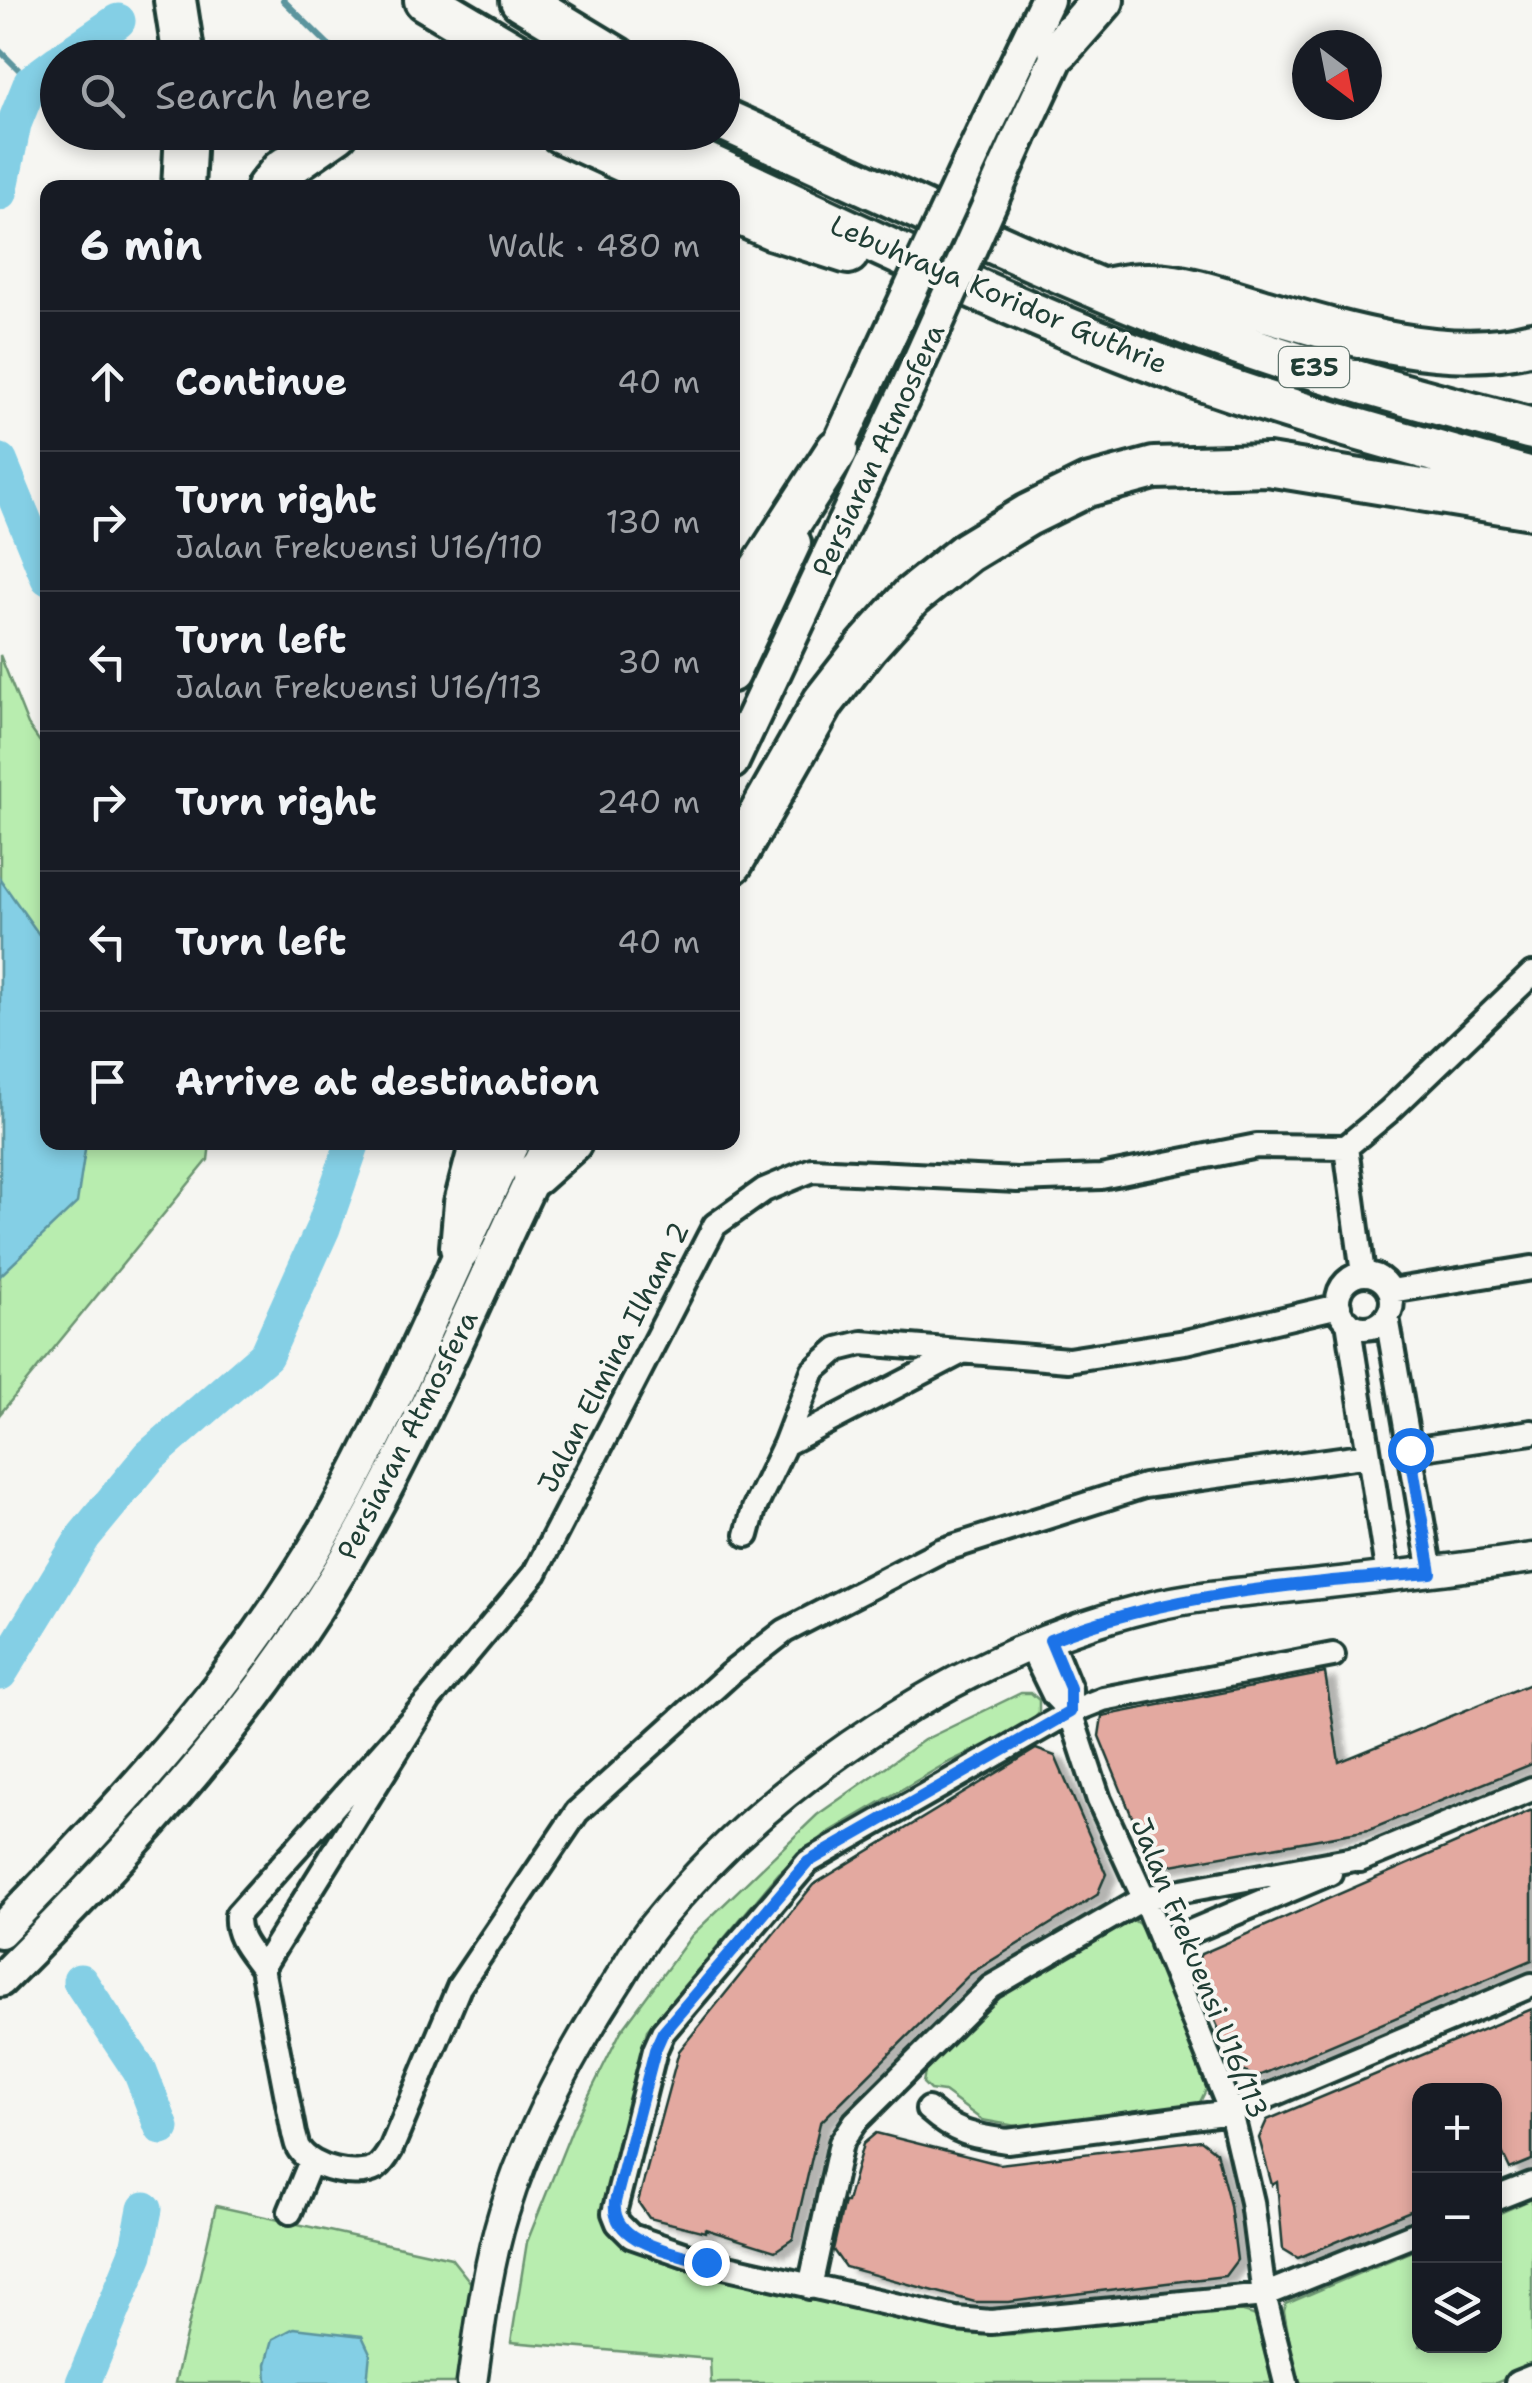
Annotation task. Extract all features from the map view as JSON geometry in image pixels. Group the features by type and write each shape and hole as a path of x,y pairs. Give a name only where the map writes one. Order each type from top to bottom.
{"highway":[{"path":"176,0 182,40"},
{"path":"425,0 493,40"},
{"path":"521,0 587,40"},
{"path":"1058,50 1103,0"},
{"name":"Lebuhraya Koridor Guthrie","path":"740,127 1101,290 1229,340 1420,400 1532,429"},
{"path":"183,180 185,150"},
{"path":"273,180 311,150"},
{"path":"599,150 665,180"},
{"name":"Lebuhraya Koridor Guthrie","path":"680,150 1014,306 1183,373 1532,478"},
{"path":"740,214 773,229 1014,306"},
{"path":"1101,290 1143,281 1176,285 1415,347 1458,352 1532,343"},
{"path":"740,600 837,450"},
{"path":"740,849 824,701 866,646 912,596 967,552 1028,515 1087,486 1154,468 1268,465 1532,508"},
{"path":"461,1247 465,1203 479,1150"}],"main road":[{"name":"Persiaran Atmosfera","path":"740,657 1048,0"},
{"name":"Persiaran Atmosfera","path":"740,745 1084,0"},
{"name":"Persiaran Atmosfera","path":"0,1931 168,1753 240,1661 335,1512 390,1407 461,1247 532,1153"},
{"name":"Persiaran Atmosfera","path":"0,1980 175,1797 270,1678 357,1542 411,1441 532,1153"}],"street":[{"path":"1363,1274 1346,1148 1532,974"},
{"name":"Jalan Elmina Ilham 2","path":"311,2160 300,2150 294,2134 262,1968 241,1938 237,1916 429,1700 535,1573 716,1225 764,1190 812,1170 1017,1180 1084,1177 1256,1146 1346,1148"},
{"path":"1390,1292 1532,1268"},
{"path":"1388,1576 1343,1313 1342,1289 1363,1274 1380,1278 1392,1300 1387,1316 1431,1573"},
{"path":"1343,1313 1355,1326 1373,1327 1387,1316"},
{"path":"747,1535 754,1509 786,1444 813,1371 838,1350 862,1344 1068,1360 1343,1313"},
{"path":"786,1444 965,1350"},
{"path":"1410,1450 1532,1432"},
{"path":"290,2212 311,2160 360,2173 384,2160 459,1987 577,1812 730,1674 785,1631 940,1551 1144,1486 1369,1456"},
{"path":"472,2383 491,2262 519,2171 537,2127 593,2019 652,1927 718,1852 844,1750 952,1683 1101,1621 1189,1599 1532,1558"},
{"name":"Jalan Frekuensi U16/113","path":"1040,1644 1070,1688 1070,1712 1099,1800 1144,1898 1230,2112 1252,2202 1264,2294 1286,2383"},
{"path":"1333,1655 1102,1699 1070,1712 808,1862 663,2032 655,2050 614,2213 631,2236 706,2262 956,2319 990,2322 1264,2294 1412,2235"},
{"name":"Jalan Elmina Ilham 2","path":"262,1968 429,1700"},
{"path":"1162,1944 1532,1788"},
{"path":"810,2287 841,2143 855,2122 992,1987 1144,1898 1370,1856"},
{"path":"928,2109 948,2127 970,2136 1006,2142 1230,2112 1532,1985"},
{"path":"1502,2197 1532,2184"},
{"path":"1518,2383 1532,2377"}],"green space":[{"path":"0,655 28,725 40,742 40,1150 209,1150 208,1160 0,1414"},
{"path":"1021,1693 1031,1693 1039,1700 1039,1712 1028,1724 945,1764 826,1834 779,1873 647,2030 603,2210 607,2225 614,2234 721,2272 975,2332 1021,2334 1183,2312 1242,2312 1258,2318 1272,2383 711,2383 710,2359 511,2342 527,2242 573,2127 621,2031 692,1935 817,1815 924,1740"},
{"path":"1130,1918 1146,1936 1210,2082 1199,2104 1033,2129 982,2120 944,2092 930,2090 923,2083 926,2065 989,2000"},
{"path":"1532,2199 1532,2368 1496,2383 1297,2383 1286,2304 1412,2251 1412,2353 1502,2353 1502,2212"},
{"path":"216,2206 451,2258 471,2283 458,2383 175,2383"}],"water":[{"path":"0,879 40,936 40,1150 85,1150 77,1203 0,1276"},
{"path":"294,2328 362,2336 370,2353 367,2383 267,2383 266,2364 273,2339"}],"building":[{"path":"1325,1673 1339,1762 1532,1683 1532,1764 1369,1830 1166,1866 1148,1856 1099,1736 1102,1716"},
{"path":"1036,1749 1055,1756 1106,1874 1097,1895 970,1974 820,2123 793,2239 775,2251 705,2229 649,2218 638,2202 679,2051 813,1885"},
{"path":"1532,1810 1532,1960 1256,2077 1236,2068 1192,1969 1201,1954"},
{"path":"1532,2009 1532,2160 1510,2169 1502,2152 1502,2083 1412,2083 1412,2210 1298,2258 1283,2249 1277,2182 1272,2185 1259,2138 1267,2120"},
{"path":"876,2133 999,2164 1201,2140 1216,2152 1230,2205 1237,2260 1225,2276 1008,2302 975,2302 845,2267 833,2250 844,2202 863,2144"}],"waterway":[{"path":"283,0 324,40"},
{"path":"90,40 118,21"},
{"path":"0,51 31,82"},
{"path":"0,193 14,124 31,82 40,75"},
{"path":"0,461 40,558"},
{"path":"0,1673 84,1536 150,1456 266,1355 323,1228 350,1150"},
{"path":"80,1981 140,2071 162,2128"},
{"path":"83,2383 136,2254 145,2209"}],"route":[{"path":"706,2262 631,2236 618,2223 615,2202 663,2032 808,1862 1070,1712 1070,1688 1050,1640 1101,1621 1189,1599 1431,1573 1410,1450"}]}
